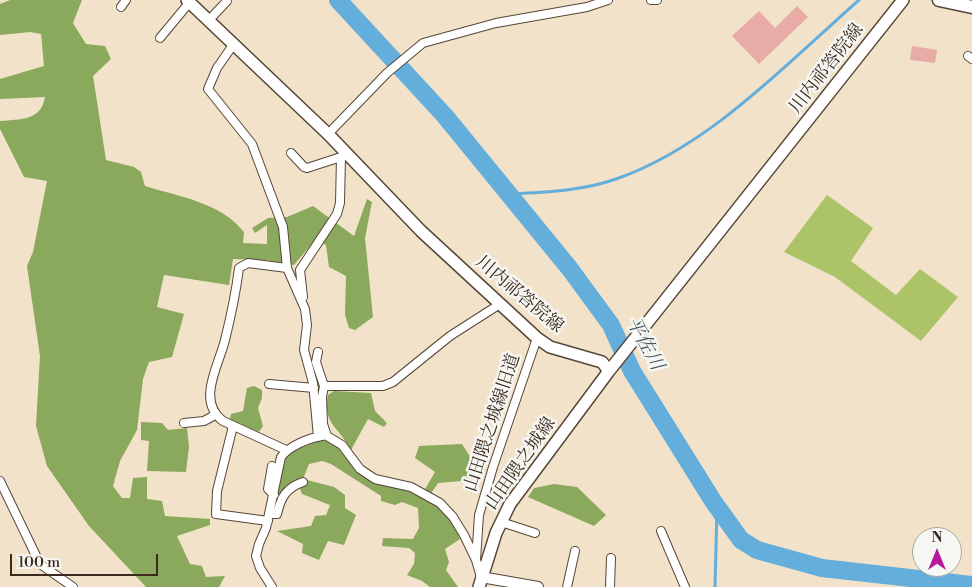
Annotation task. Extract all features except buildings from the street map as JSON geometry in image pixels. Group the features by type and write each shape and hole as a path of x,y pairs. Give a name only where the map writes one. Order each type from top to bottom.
{"main road":[{"name":"川内祁答院線","path":"188,1 328,134 343,154 420,231 537,338 550,347 613,366 903,0"},
{"path":"939,0 972,6"},
{"name":"山田隈之城線","path":"480,582 501,522 510,504 613,366"}],"street":[{"path":"121,7 126,0"},
{"path":"328,134 387,73 424,43 496,23 587,7 608,0"},
{"path":"651,0 657,0"},
{"path":"160,38 188,1"},
{"path":"208,21 227,1"},
{"path":"233,45 217,68 208,89 252,144 283,227 287,268 304,309"},
{"path":"291,153 304,167 343,154 340,203 337,214 300,270 307,325 304,350 314,388 318,436"},
{"path":"286,450 233,426 215,415 211,403 211,388 216,362 225,340 228,320 235,300 239,268 248,263 287,268"},
{"path":"324,386 384,386 393,382 450,336 500,304"},
{"name":"山田隈之城線旧道","path":"480,582 476,560 479,515 490,475 537,338"},
{"path":"318,352 316,362 324,386 322,397 323,424 327,436"},
{"path":"269,384 314,388"},
{"path":"184,423 204,421 215,415"},
{"path":"233,426 217,491 216,514 269,518 277,514 286,491 303,482"},
{"path":"272,587 260,568 256,556 269,518 281,457 286,450 318,436 327,436 342,445 360,469 375,480 411,486 440,503 464,535 476,560"},
{"path":"272,466 268,489 274,494"},
{"path":"0,481 2,491 40,564 73,587"},
{"path":"501,522 535,533"},
{"path":"661,531 686,587"},
{"path":"566,587 575,551"},
{"path":"610,587 611,558"},
{"path":"480,582 538,587"}],"green space":[{"path":"10,0 82,0 73,23 86,44 105,46 111,59 93,76 106,160 134,167 141,172 145,186 199,202 223,214 244,232 243,243 267,244 267,225 255,233 252,228 268,218 287,217 313,206 354,236 367,199 372,202 365,238 373,317 355,330 349,328 345,315 346,276 329,267 326,245 315,240 294,265 266,260 233,259 229,285 164,275 157,307 184,314 172,357 149,362 143,379 137,430 120,461 113,486 122,498 130,498 133,478 147,477 147,499 162,501 165,516 210,519 210,525 177,536 190,564 202,566 206,577 225,576 219,587 146,587 89,526 47,466 36,426 40,356 27,266 33,252 47,181 24,177 0,129 0,121 22,119 35,115 43,105 45,97 0,99 0,79 44,66 41,34 30,32 0,35 0,4"},
{"path":"827,195 873,228 851,261 896,295 920,269 958,297 921,341 835,277 784,252"},
{"path":"254,386 262,390 262,398 258,408 263,426 259,432 230,419 231,414 243,411 247,388"},
{"path":"334,391 371,393 375,411 387,423 384,427 368,419 351,450 333,425 328,413 328,395"},
{"path":"141,422 162,423 168,430 187,428 189,447 186,472 147,471 149,441 141,440"},
{"path":"327,438 342,448 359,471 435,502 454,524 460,539 445,549 449,562 446,570 458,587 430,587 422,581 407,575 414,564 415,553 409,548 382,546 383,538 413,539 419,528 418,508 402,502 395,505 381,501 381,496 331,464 322,461 309,464 303,479 334,487 345,495 345,508 356,515 344,545 328,541 319,560 302,553 303,544 277,531 311,526 315,516 326,515 330,505 302,494 299,486 276,497 287,452 314,439"},
{"path":"462,444 474,463 486,469 473,480 438,483 430,495 424,491 435,472 415,458 419,446"},
{"path":"554,484 577,487 606,515 594,526 528,497 534,488"}],"waterway":[{"name":"平佐川","path":"338,0 445,116 570,269 611,325 632,371 713,501 741,540 757,550 822,568 972,585"},
{"path":"511,194 564,190 603,183 650,165 683,147 715,125 775,76 859,0"},
{"path":"715,587 717,506"}]}
